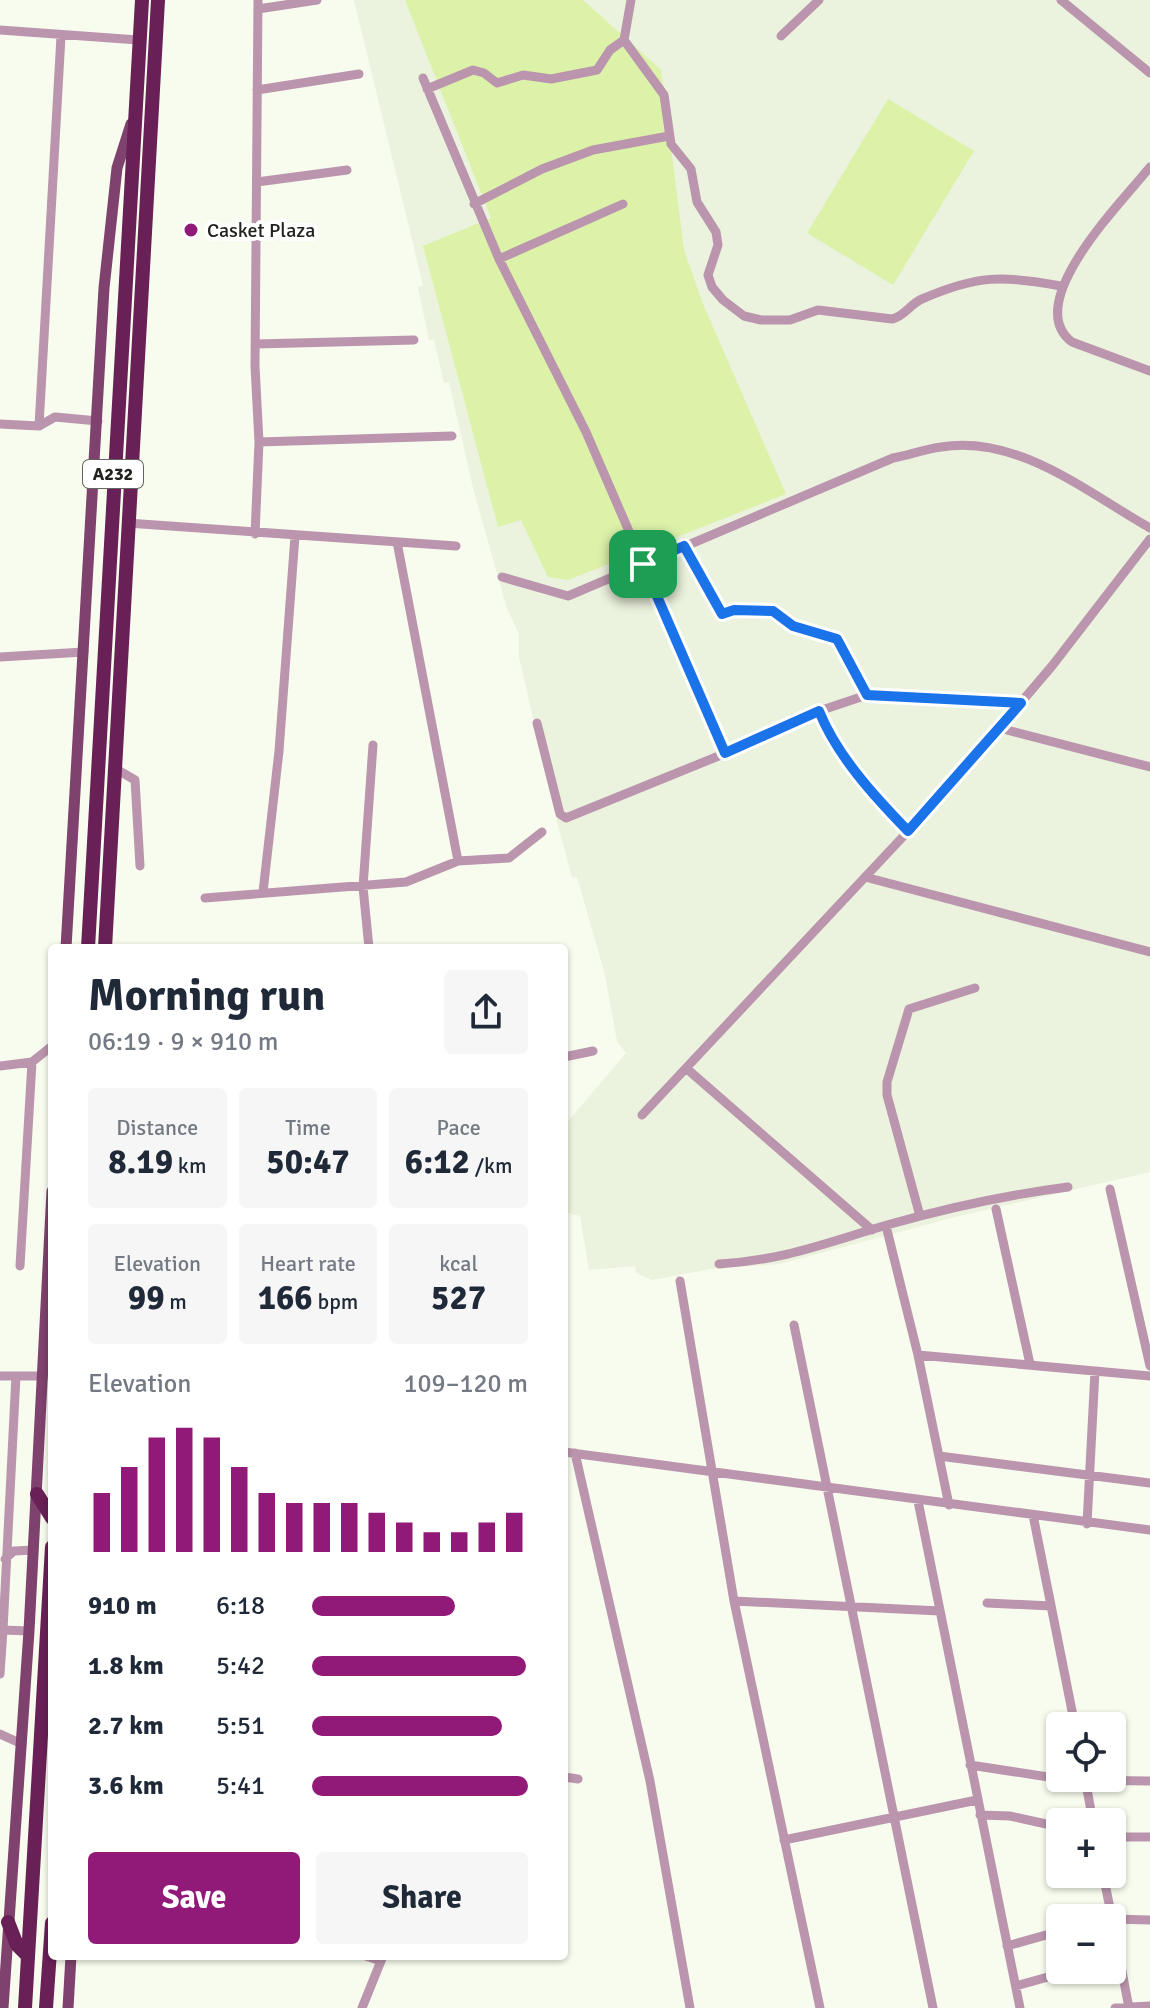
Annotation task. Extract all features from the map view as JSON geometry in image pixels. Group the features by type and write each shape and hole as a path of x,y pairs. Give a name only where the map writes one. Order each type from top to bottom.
{"highway":[{"name":"A232","path":"88,944 142,0"},
{"name":"A232","path":"105,944 158,0"},
{"path":"37,1494 48,1512"},
{"path":"25,2008 48,1615"},
{"path":"8,1922 17,1945 28,1956"},
{"path":"46,2008 50,1960"}],"main road":[{"path":"66,944 104,288 117,168 134,116"},
{"path":"3,2008 8,1922 5,1884 22,1744 48,1284"},
{"path":"68,2008 71,1960"}],"street":[{"path":"255,534 259,442 256,344 258,4 317,0"},
{"path":"427,89 473,70 484,73 497,83 523,75 551,79 597,70 610,50 624,40 631,0"},
{"path":"781,36 819,0"},
{"path":"1061,0 1150,73"},
{"path":"0,30 138,40"},
{"path":"39,426 61,36"},
{"path":"624,40 664,95 669,136 676,153 691,169 697,202 716,232 718,245 708,267 712,287 744,316 790,320 828,310 892,319 918,300 963,281 1004,276 1061,286"},
{"path":"257,90 359,74"},
{"path":"423,78 474,204 586,432 725,753"},
{"path":"474,204 542,169 593,150 669,136"},
{"path":"1150,167 1067,274 1061,286 1057,314 1062,334 1072,342 1150,371"},
{"path":"257,182 347,170"},
{"path":"499,259 623,204"},
{"path":"256,344 414,340"},
{"path":"0,424 39,426 55,417 98,421"},
{"path":"259,442 452,436"},
{"path":"502,577 568,596 893,458 943,446 986,448 1021,455 1150,528"},
{"path":"127,523 456,546"},
{"path":"263,892 279,751 295,536"},
{"path":"642,1115 908,831 999,728 1150,539"},
{"path":"397,542 458,861"},
{"path":"684,546 722,614 734,610 773,611 793,626 837,639 867,695"},
{"path":"0,657 84,652"},
{"path":"537,723 560,814 566,818 819,711 867,695 1021,703"},
{"path":"819,711 827,731 881,803 908,831"},
{"path":"999,728 1150,767"},
{"path":"369,944 363,887 373,745"},
{"path":"116,769 135,780 140,866"},
{"path":"205,898 406,882 458,861 509,858 542,832"},
{"path":"865,877 1150,952"},
{"path":"920,1216 887,1095 887,1082 909,1009 975,988"},
{"path":"0,1066 32,1062 48,1049"},
{"path":"568,1056 593,1051"},
{"path":"20,1266 32,1062"},
{"path":"686,1068 872,1230"},
{"path":"719,1264 761,1262 818,1249 872,1230 995,1197 1068,1187"},
{"path":"1110,1189 1150,1366"},
{"path":"996,1209 1030,1364"},
{"path":"886,1226 918,1355 949,1505"},
{"path":"680,1281 734,1601 820,2008"},
{"path":"794,1325 933,2008"},
{"path":"918,1355 1150,1376"},
{"path":"1087,1524 1095,1371"},
{"path":"0,1376 44,1376"},
{"path":"0,1674 5,1441 16,1376"},
{"path":"568,1452 1150,1530"},
{"path":"575,1453 650,1781 690,2008"},
{"path":"939,1456 1150,1483"},
{"path":"918,1501 1020,2008"},
{"path":"1033,1515 1072,1712"},
{"path":"3,1559 14,1551 34,1550"},
{"path":"734,1601 940,1611"},
{"path":"987,1603 1051,1606"},
{"path":"3,1630 29,1631"},
{"path":"0,1734 22,1744"},
{"path":"970,1765 1046,1774"},
{"path":"568,1778 578,1779"},
{"path":"1126,1780 1150,1781"},
{"path":"784,1840 977,1800"},
{"path":"980,1815 1010,1816 1046,1824"},
{"path":"1126,1837 1150,1837"},
{"path":"1126,1919 1150,1920"},
{"path":"1007,1946 1046,1935"},
{"path":"362,2008 381,1960"},
{"path":"1016,1986 1046,1978"},
{"path":"1123,1984 1129,2007"},
{"path":"1115,2008 1150,2006"}],"shaded area":[{"path":"354,0 1150,0 1150,1172 955,1217 780,1264 711,1269 652,1280 636,1273 635,1266 589,1270 580,1216 568,1213 568,1121 626,1053 617,1041 604,971 577,877 572,878 557,821 519,657 519,634 507,609 473,488 449,382 444,383 434,340 429,340 418,287 423,285"}],"green space":[{"path":"405,0 583,0 661,70 684,250 703,304 786,494 568,580 548,577 521,520 498,527 423,246 491,218"},
{"path":"888,99 974,151 893,285 807,233"}],"place":[{"name":"Casket Plaza","path":"191,230"}],"route":[{"path":"684,546 722,614 734,610 773,611 793,626 837,639 867,695 1021,703 908,831 881,803 827,731 819,711 785,729 725,753 643,564 684,546"}]}
